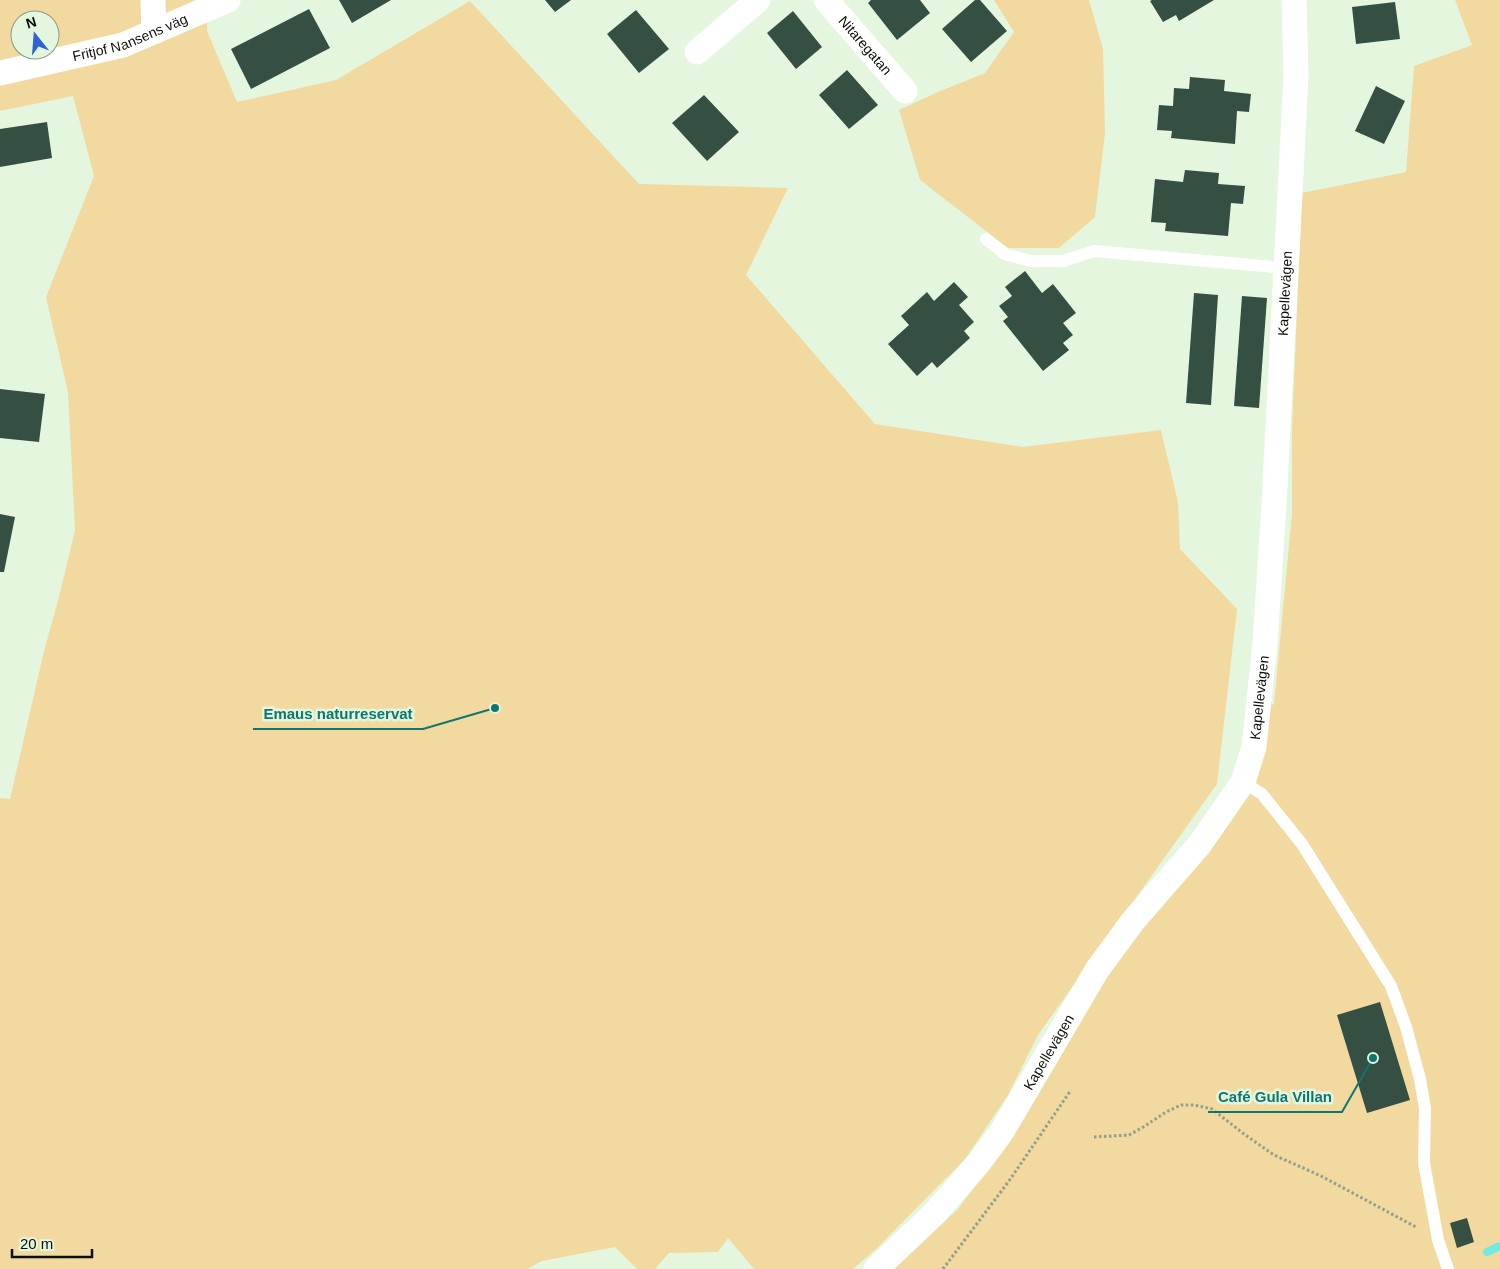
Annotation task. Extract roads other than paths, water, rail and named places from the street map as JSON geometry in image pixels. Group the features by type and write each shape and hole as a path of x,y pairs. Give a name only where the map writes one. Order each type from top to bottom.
{"street":[{"path":"153,0 154,32"},
{"name":"Fritjof Nansens väg","path":"0,73 123,45 228,0"},
{"path":"697,52 758,0"},
{"name":"Nitaregatan","path":"826,0 905,91"},
{"name":"Kapellevägen","path":"876,1269 934,1214 977,1165 1001,1133 1097,970 1133,921 1200,844 1243,782 1254,748 1265,644 1296,76 1294,0"}],"lane":[{"path":"986,239 1005,254 1031,261 1062,261 1094,251 1285,268"},
{"path":"1243,782 1262,794 1302,844 1391,986 1406,1027 1420,1079 1425,1108 1424,1163 1438,1240 1448,1269"}],"waterway":[{"path":"1487,1252 1500,1246"}],"place":[{"name":"Emaus naturreservat","path":"495,708"},
{"name":"Café Gula Villan","path":"1373,1058"}]}
